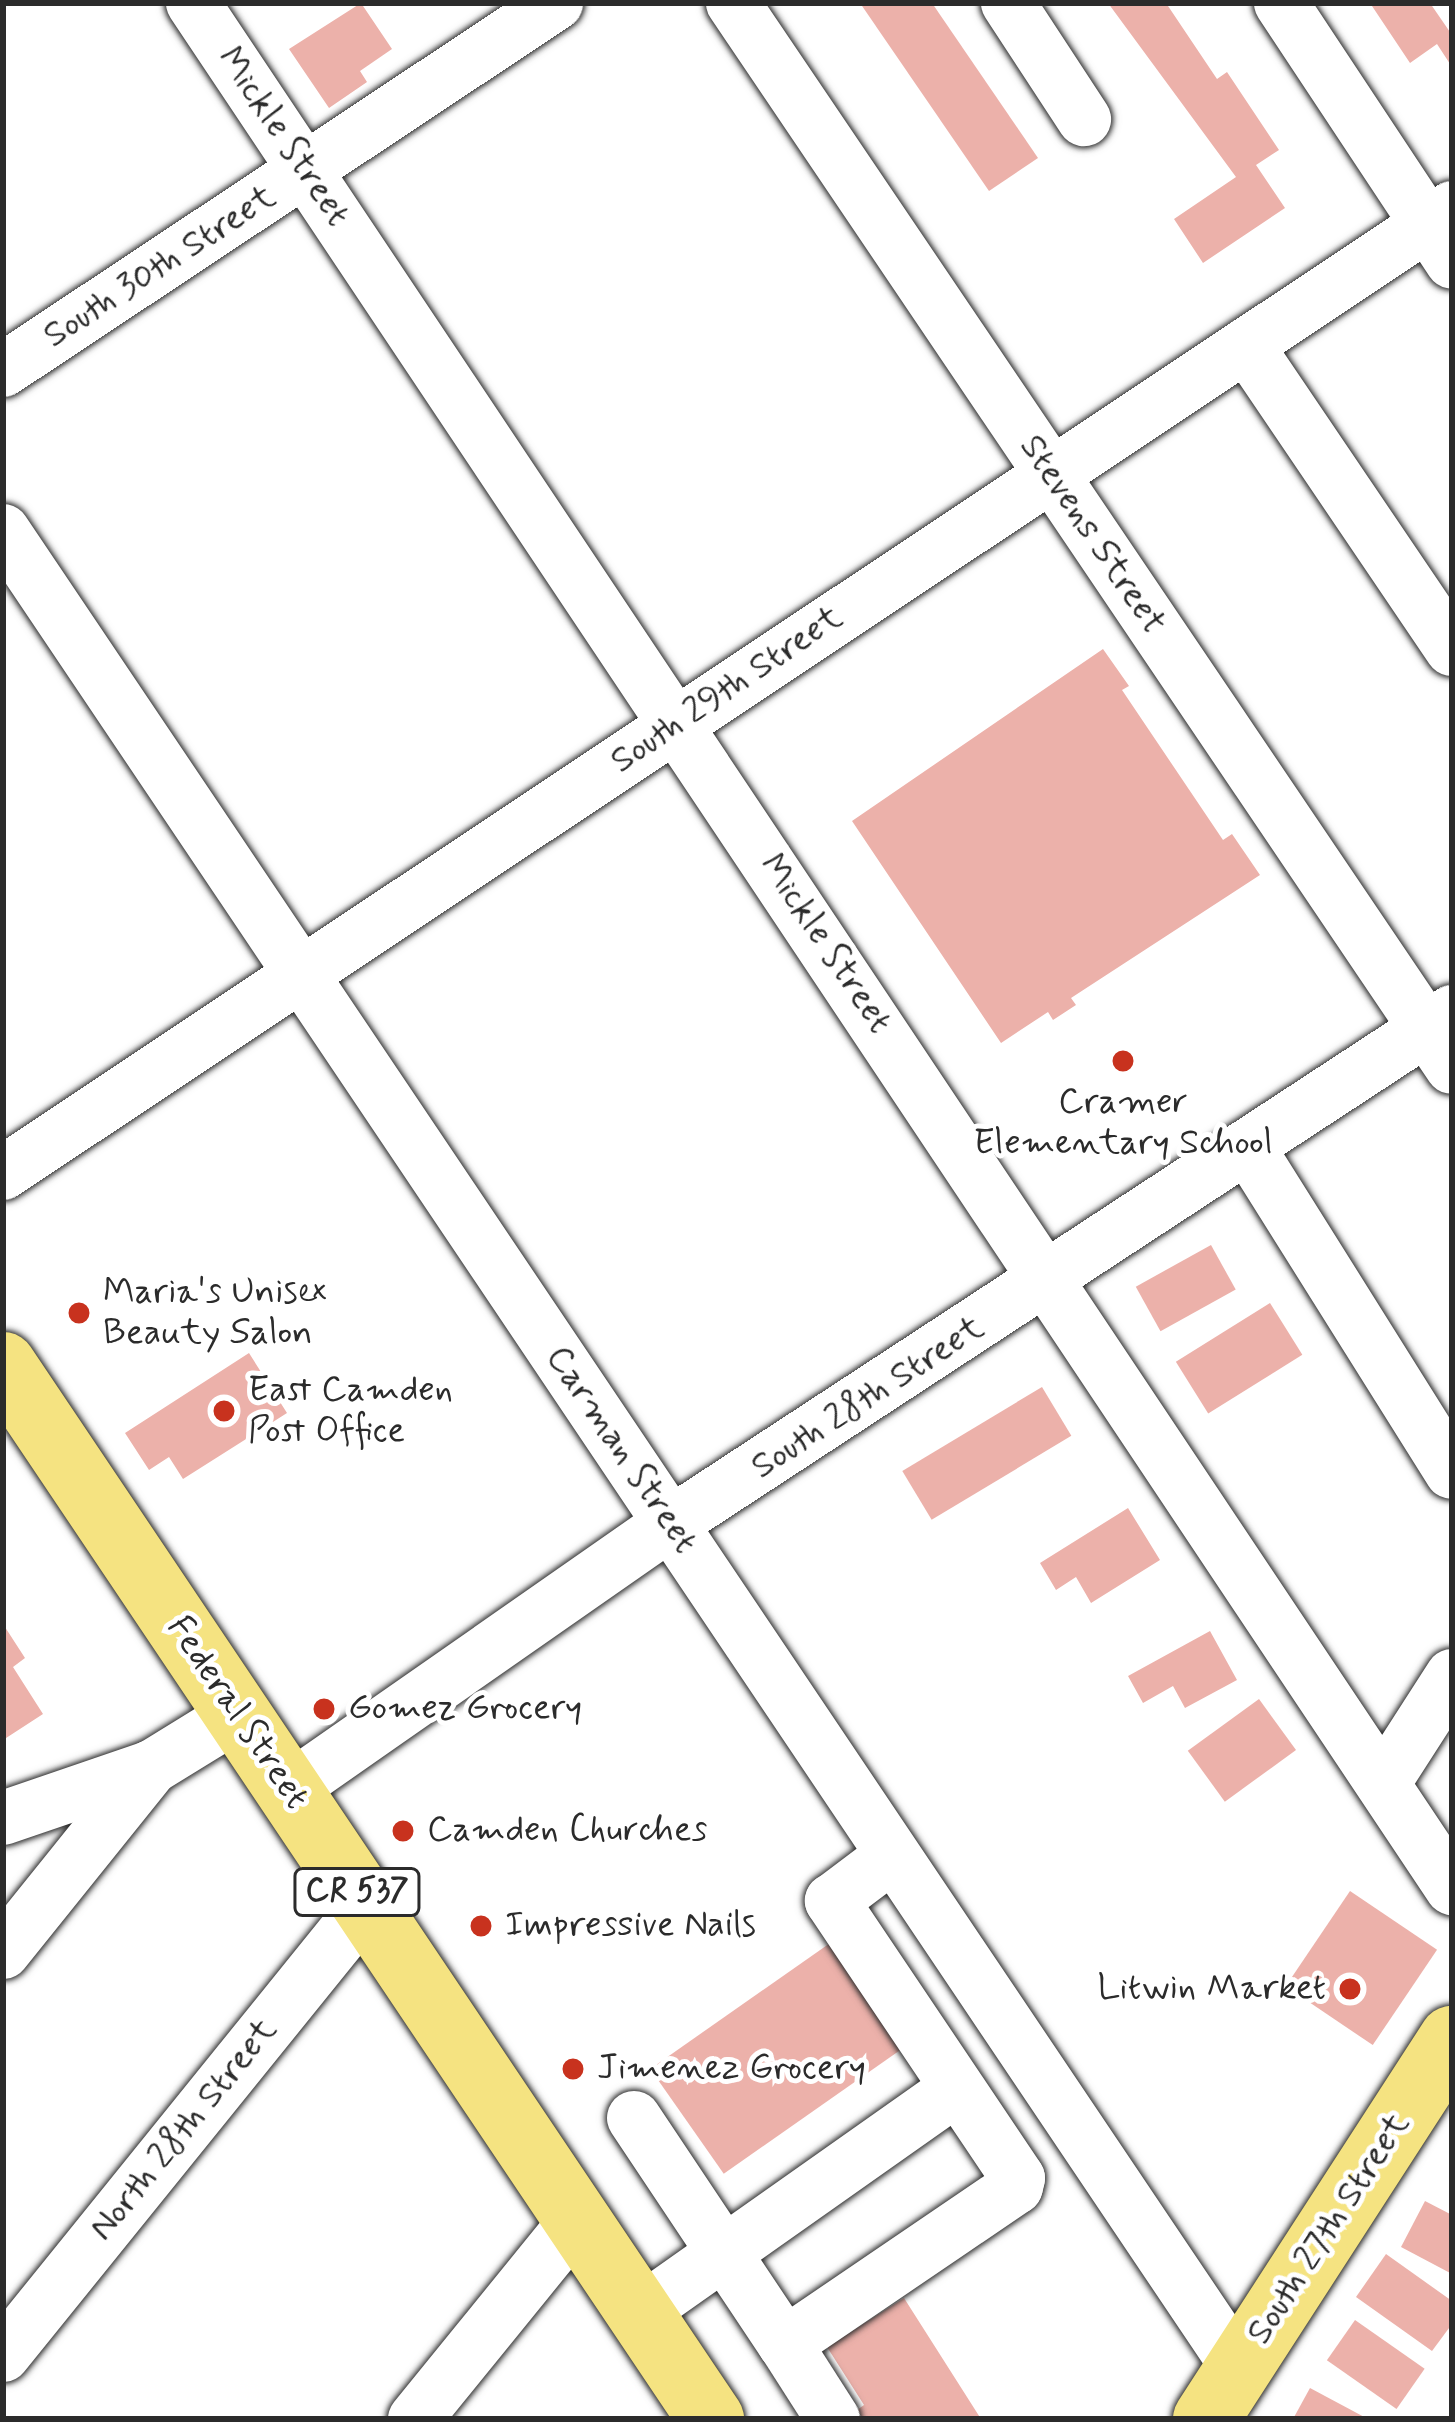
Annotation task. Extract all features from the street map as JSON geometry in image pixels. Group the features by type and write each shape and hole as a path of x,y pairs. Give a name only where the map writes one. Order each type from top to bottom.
{"main road":[{"name":"Federal Street","path":"3,1365 711,2419"},
{"name":"South 27th Street","path":"1222,2394 1452,2039"}],"street":[{"name":"Mickle Street","path":"193,3 1452,1888"},
{"name":"South 30th Street","path":"3,370 306,170 491,20 556,3"},
{"name":"Stevens Street","path":"733,3 1051,475 1444,1036"},
{"path":"1008,3 1084,119"},
{"path":"1281,3 1444,231"},
{"name":"South 29th Street","path":"3,1173 1246,345 1444,231"},
{"path":"1246,345 1452,650"},
{"name":"Carman Street","path":"3,531 1053,2092 1222,2394"},
{"name":"South 28th Street","path":"288,1790 670,1524 1249,1150 1444,1036"},
{"path":"1249,1150 1452,1472"},
{"path":"1384,1782 1452,1676"},
{"path":"3,1818 152,1767 238,1714"},
{"path":"3,1952 152,1767"},
{"path":"785,2344 1016,2187 832,1901 893,1855"},
{"name":"North 28th Street","path":"3,2354 366,1906"},
{"path":"640,2312 956,2090"},
{"path":"987,2137 1053,2092"},
{"path":"634,2118 833,2419"},
{"path":"415,2419 578,2220"}],"building":[{"path":"361,3 392,49 360,71 367,82 329,108 289,49"},
{"path":"860,3 932,3 1038,158 989,191"},
{"path":"1108,3 1166,3 1217,79 1227,72 1279,150 1256,165 1285,208 1203,263 1174,219 1236,177"},
{"path":"1370,3 1430,3 1452,35 1452,67 1437,44 1410,63"},
{"path":"1103,649 1129,686 1122,690 1223,840 1232,834 1260,875 1071,998 1076,1005 1053,1020 1048,1012 1001,1043 852,821"},
{"path":"1211,1245 1236,1290 1161,1331 1136,1287"},
{"path":"1270,1303 1302,1355 1208,1414 1176,1362"},
{"path":"249,1353 287,1413 183,1479 169,1457 149,1470 125,1433"},
{"path":"1042,1387 1071,1436 932,1520 902,1471"},
{"path":"1128,1508 1160,1560 1091,1603 1076,1577 1056,1590 1040,1563"},
{"path":"3,1624 25,1658 13,1667 43,1714 3,1740"},
{"path":"1210,1631 1237,1680 1185,1708 1173,1686 1143,1703 1128,1676"},
{"path":"1259,1699 1296,1750 1225,1802 1188,1751"},
{"path":"1350,1891 1437,1950 1373,2045 1286,1986"},
{"path":"833,1941 906,2046 724,2174 650,2069"},
{"path":"1425,2201 1452,2215 1452,2274 1401,2247"},
{"path":"1386,2254 1452,2301 1452,2324 1432,2351 1356,2297"},
{"path":"904,2298 981,2419 863,2419 857,2410 864,2405 827,2347"},
{"path":"1355,2320 1425,2369 1397,2409 1327,2360"},
{"path":"1310,2388 1368,2419 1293,2419"}],"place":[{"name":"Cramer Elementary School","path":"1123,1061"},
{"name":"Maria's Unisex Beauty Salon","path":"79,1313"},
{"name":"East Camden Post Office","path":"224,1411"},
{"name":"Gomez Grocery","path":"324,1709"},
{"name":"Camden Churches","path":"403,1831"},
{"name":"Impressive Nails","path":"481,1926"},
{"name":"Litwin Market","path":"1350,1989"},
{"name":"Jimenez Grocery","path":"573,2069"}]}
